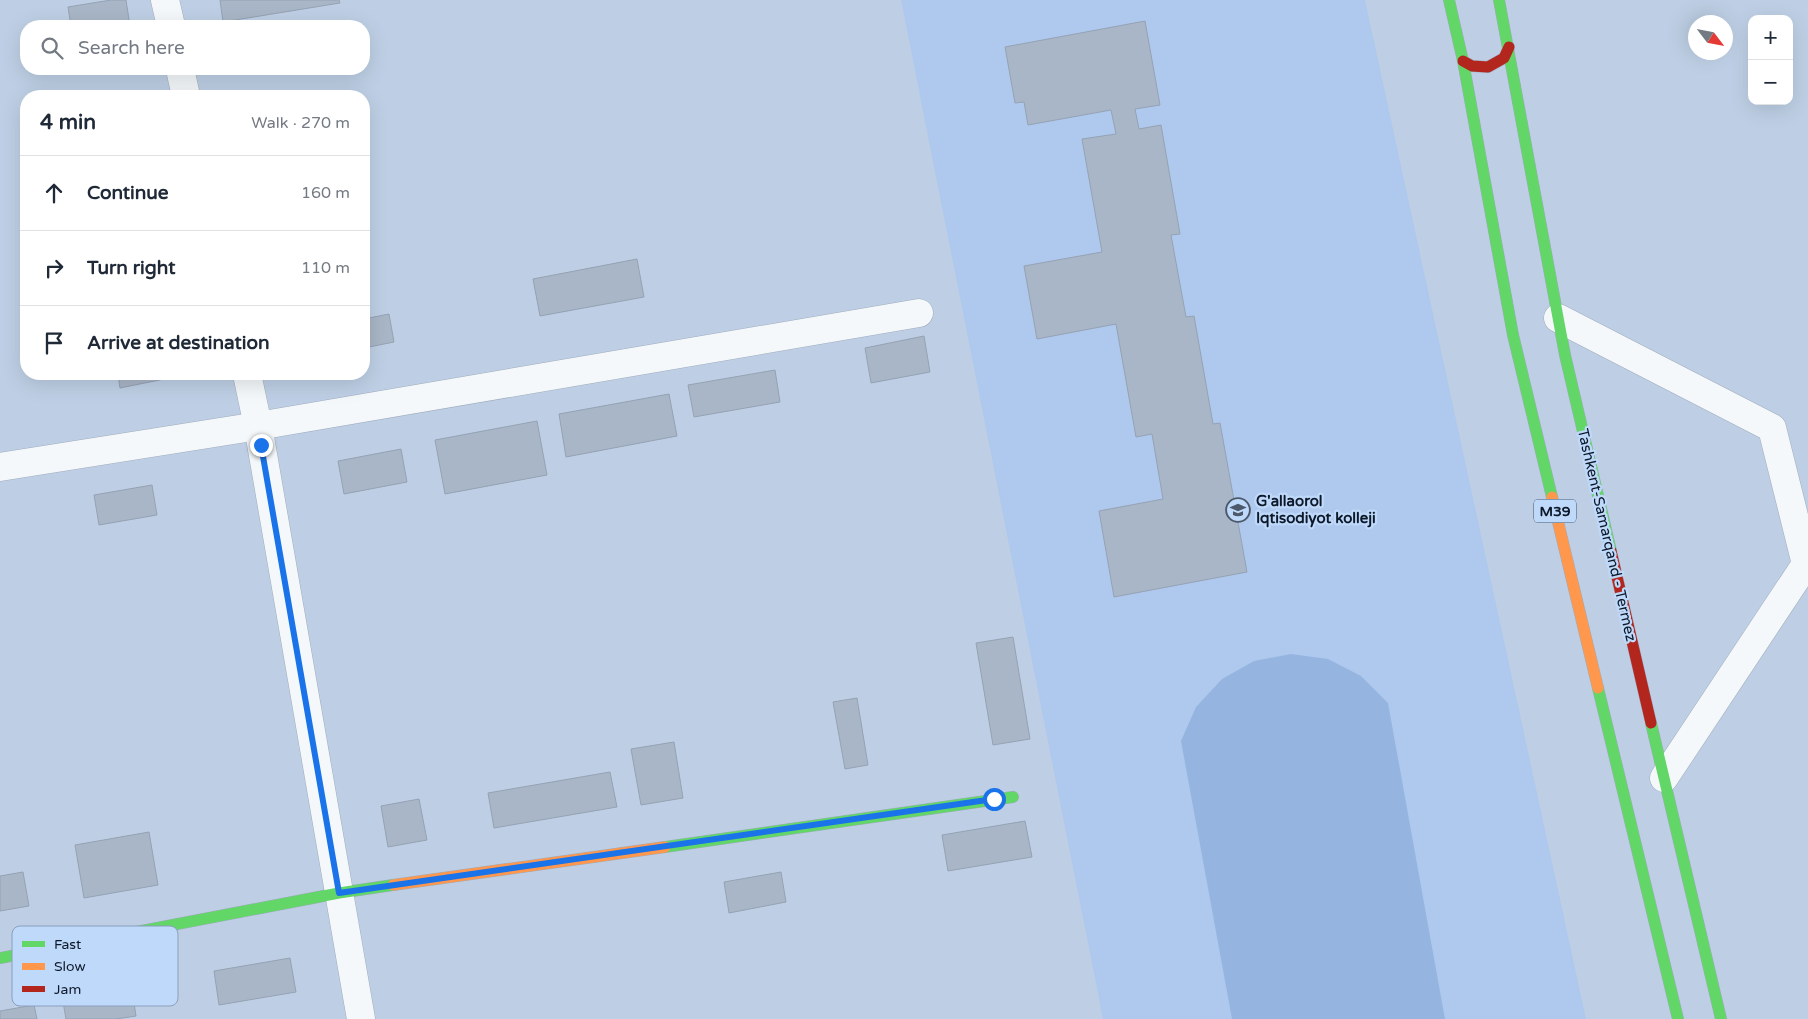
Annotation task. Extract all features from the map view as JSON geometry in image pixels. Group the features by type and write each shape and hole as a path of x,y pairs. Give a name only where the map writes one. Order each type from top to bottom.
{"main road":[{"name":"M39","path":"1449,0 1463,61 1513,335 1678,1019"},
{"name":"Tashkent-Samarqand - Termez","path":"1499,0 1565,355 1721,1019"},
{"path":"1463,61 1472,66 1488,67 1504,58 1509,47"},
{"path":"167,926 339,893 1013,797"}],"street":[{"path":"165,0 170,20"},
{"path":"181,75 185,90"},
{"path":"0,467 258,426 919,314"},
{"path":"1558,318 1772,428 1806,564 1664,778"},
{"path":"248,380 258,426 361,1019"}],"shaded area":[{"name":"G'allaorol Iqtisodiyot kolleji","path":"901,0 1365,0 1586,1019 1103,1019"},
{"path":"1291,654 1328,659 1361,676 1388,703 1445,1019 1232,1019 1181,741 1196,707 1222,679 1254,661"}],"building":[{"path":"111,0 126,0 129,20 70,20 68,7"},
{"path":"220,0 339,0 340,3 235,20 223,20"},
{"path":"1145,21 1160,105 1135,109 1139,129 1161,125 1180,234 1171,235 1186,317 1194,316 1213,424 1220,423 1247,572 1114,597 1099,511 1163,499 1152,434 1136,437 1116,324 1037,339 1024,266 1102,252 1082,139 1116,134 1111,110 1028,125 1024,102 1015,103 1005,47"},
{"path":"637,259 644,297 540,316 533,279"},
{"path":"389,314 394,342 370,347 370,318"},
{"path":"924,336 930,372 871,383 865,348"},
{"path":"775,370 780,402 694,417 688,385"},
{"path":"119,380 159,380 120,388"},
{"path":"669,394 677,436 566,457 559,414"},
{"path":"537,421 547,475 445,494 435,440"},
{"path":"401,449 407,482 344,494 338,461"},
{"path":"152,485 157,515 99,525 94,495"},
{"path":"1013,637 1030,739 993,745 976,643"},
{"path":"857,698 868,765 845,769 833,702"},
{"path":"674,742 683,798 641,805 631,749"},
{"path":"610,772 617,807 494,828 488,793"},
{"path":"419,799 427,840 388,847 381,806"},
{"path":"1025,821 1032,857 948,871 942,835"},
{"path":"149,832 158,885 84,898 75,845"},
{"path":"23,872 29,906 0,911 0,876"},
{"path":"781,872 786,902 729,913 724,882"},
{"path":"290,958 296,992 219,1005 214,971"},
{"path":"34,1006 37,1019 0,1019 0,1011"},
{"path":"64,1006 134,1006 136,1016 116,1019 66,1019"}],"traffic: fast":[{"path":"1449,0 1463,61 1513,335 1552,497"},
{"path":"1499,0 1565,355 1611,551"},
{"path":"1598,688 1678,1019"},
{"path":"1651,723 1721,1019"},
{"path":"665,847 1013,797"},
{"path":"167,926 339,893 393,885"},
{"path":"0,958 12,956"}],"traffic: slow":[{"path":"1552,497 1598,688"},
{"path":"393,885 665,847"}],"traffic: jam":[{"path":"1463,61 1472,66 1488,67 1504,58 1509,47"},
{"path":"1611,551 1651,723"}],"place":[{"name":"G'allaorol Iqtisodiyot kolleji","path":"1238,510"}],"route":[{"path":"261,445 339,893 994,799"}]}
